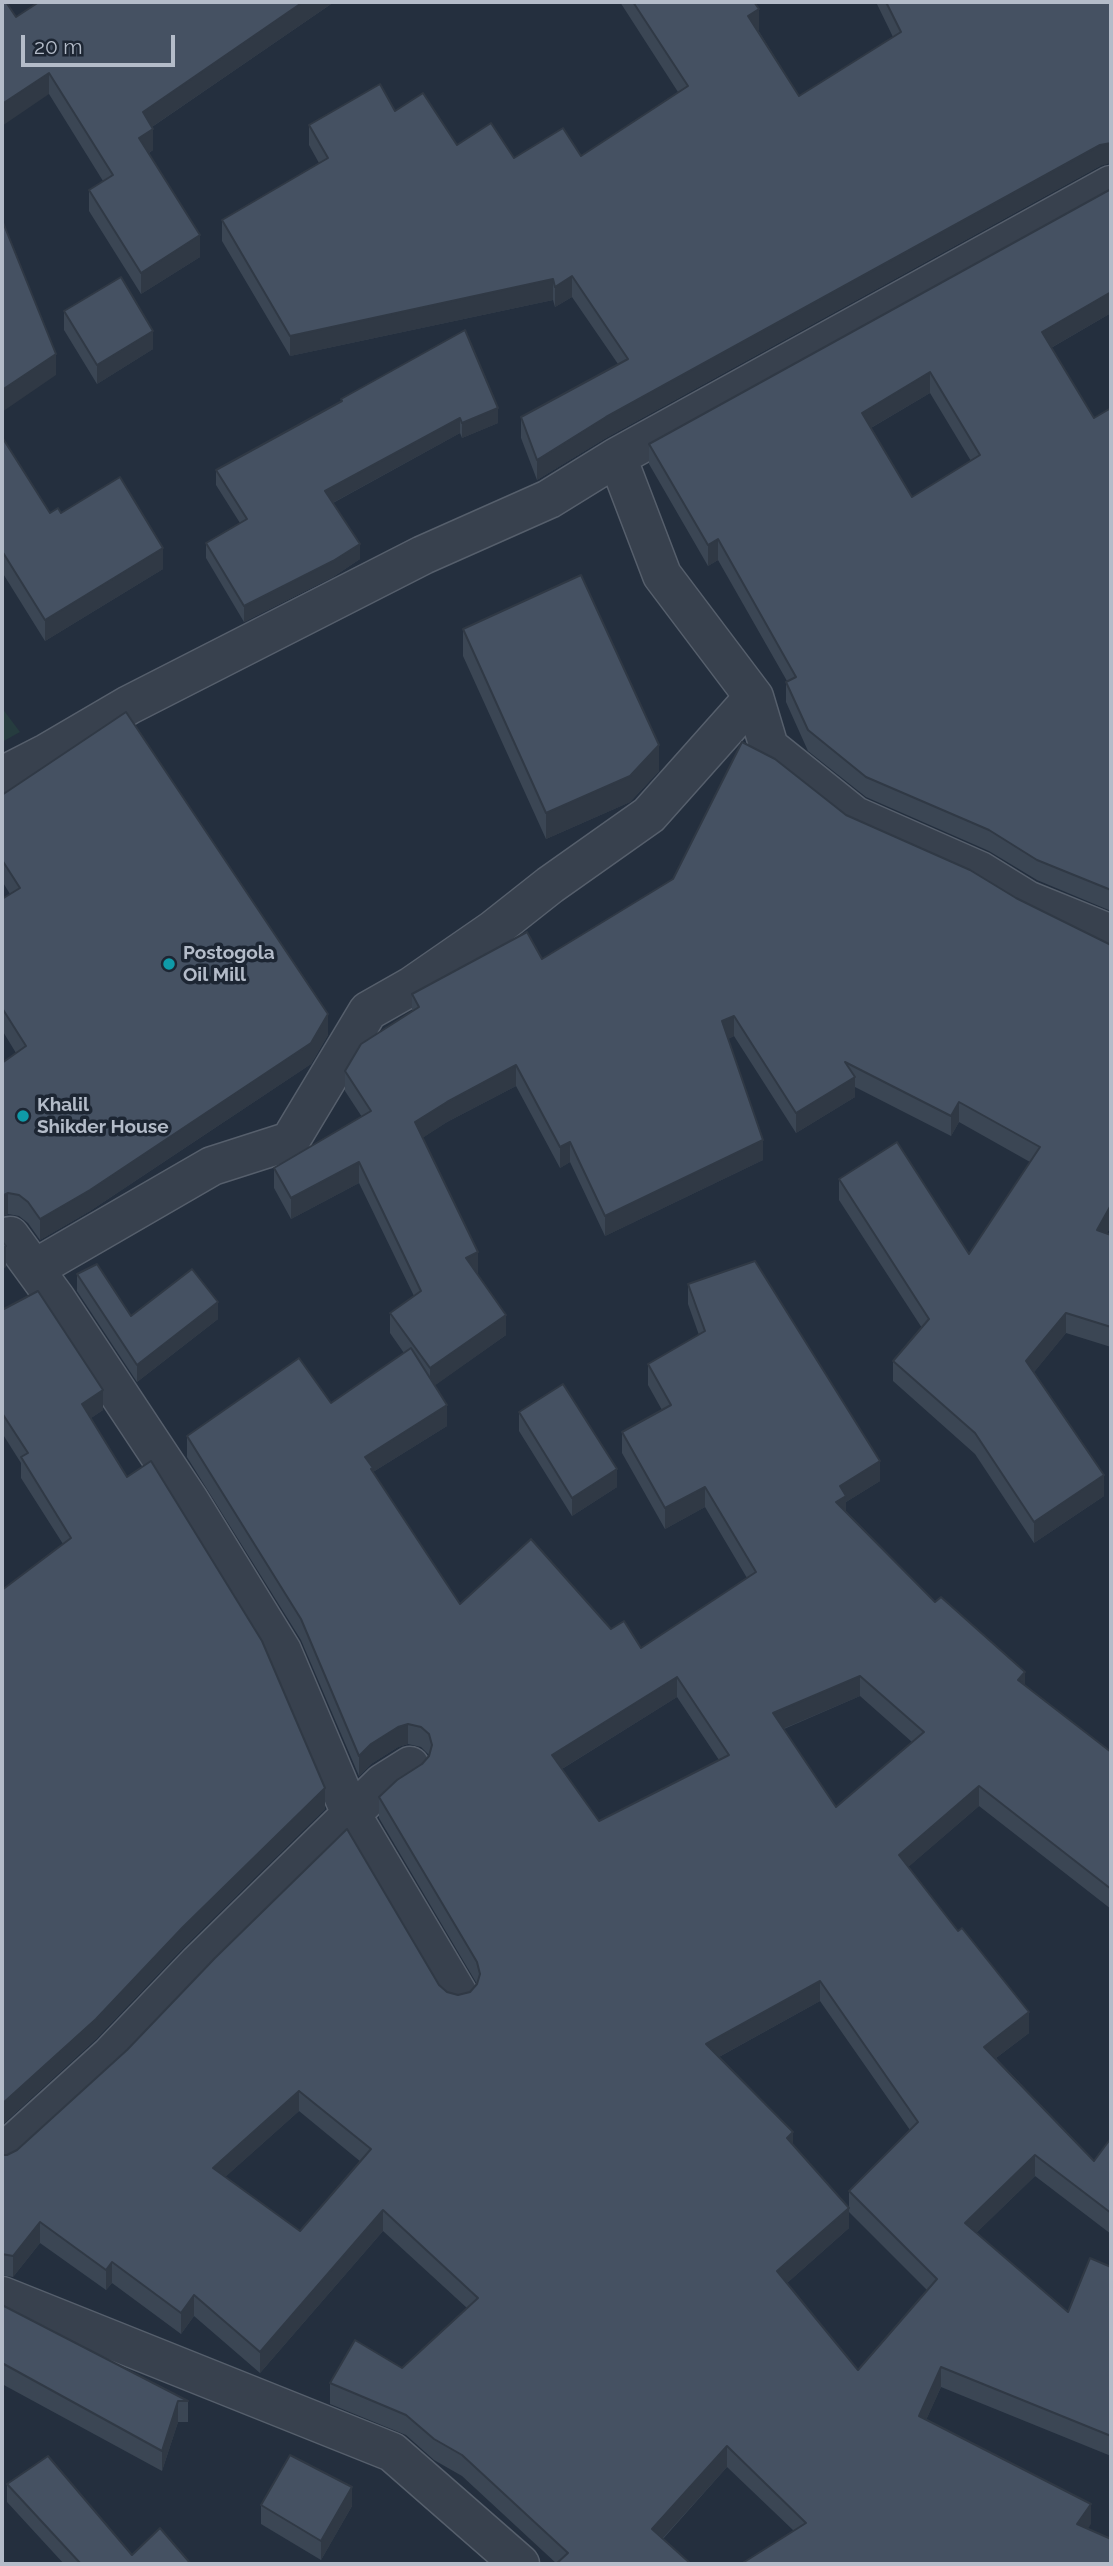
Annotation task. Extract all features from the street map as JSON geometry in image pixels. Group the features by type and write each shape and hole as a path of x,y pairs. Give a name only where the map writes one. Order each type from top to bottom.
{"street":[{"path":"2,776 129,705 423,555 549,499 617,457 1111,185"},
{"path":"617,457 662,575 754,697 769,747 855,816 981,872 1027,900 1111,934"},
{"path":"34,1269 212,1166 290,1141 368,1012 412,986 493,930 550,884 649,815 754,697"},
{"path":"2,1241 10,1236 34,1269 189,1500 282,1651 352,1814 458,1994"},
{"path":"2,2154 111,2055 199,1963 383,1783 410,1766"},
{"path":"2,2296 392,2452 520,2564"}],"green space":[{"path":"2,708 20,732 2,742"}],"building":[{"path":"2,2 6,2 16,17 39,2 303,2 143,112 153,129 139,138 200,235 141,273 89,190 113,175 49,73 2,104"},
{"path":"633,2 754,2 759,9 748,16 799,96 901,32 886,2 1111,2 1111,143 1100,145 606,417 537,460 521,417 628,359 572,276 555,287 553,279 290,336 222,220 328,158 309,125 380,84 395,111 423,93 457,145 491,123 514,158 563,128 581,156 688,86"},
{"path":"1111,189 1111,292 1042,332 1094,418 1111,408 1111,890 1037,860 989,830 866,777 808,730 786,682 796,677 718,539 708,545 649,444","holes":["930,372 980,455 912,497 862,413"]},
{"path":"2,220 56,354 2,390"},
{"path":"121,277 153,331 97,365 64,311"},
{"path":"465,330 498,408 462,423 460,418 325,491 360,544 333,561 244,606 206,543 247,519 216,470"},
{"path":"2,437 50,513 58,508 61,513 120,477 163,548 45,620 2,551"},
{"path":"581,575 659,745 630,776 546,813 463,629"},
{"name":"Postogola Oil Mill","path":"126,712 328,1014 311,1043 90,1190 40,1219 28,1202 19,1195 8,1193 2,1196 2,1063 26,1046 2,1008 2,899 20,888 2,860 2,795"},
{"path":"742,742 775,759 846,815 970,870 1016,898 1111,945 1111,1205 1097,1230 1111,1235 1111,1327 1066,1313 1026,1361 1104,1475 1034,1522 975,1433 893,1361 929,1319 839,1179 897,1142 969,1254 1040,1147 959,1102 951,1116 845,1062 855,1077 796,1113 734,1016 722,1021 763,1140 605,1216 570,1142 560,1147 516,1065 415,1122 478,1252 466,1258 506,1315 430,1368 390,1313 421,1291 359,1162 291,1198 274,1168 371,1111 345,1071 361,1044 419,1007 412,994 527,932 542,959 673,879"},
{"path":"755,1261 880,1461 840,1486 846,1496 836,1502 935,1602 941,1597 1025,1672 1018,1680 1111,1752 1111,1889 979,1786 899,1855 958,1931 962,1928 1029,2012 984,2047 1094,2161 1111,2138 1111,2213 1035,2155 965,2223 1068,2312 1090,2258 1111,2267 1111,2436 941,2367 919,2416 1091,2504 1077,2524 1111,2539 1111,2564 741,2564 806,2523 727,2446 652,2529 691,2564 556,2564 568,2553 462,2455 434,2439 406,2415 330,2383 355,2340 402,2368 478,2298 383,2210 260,2352 194,2295 181,2313 112,2262 106,2270 40,2222 13,2256 2,2254 2,2155 17,2150 127,2050 215,1958 347,1829 439,1985 447,1992 458,1995 470,1992 477,1984 480,1974 477,1962 379,1797 429,1756 432,1745 429,1734 421,1727 408,1724 398,1727 371,1744 359,1756 301,1619 187,1436 299,1358 331,1403 411,1348 447,1405 365,1457 460,1604 531,1539 611,1629 624,1621 641,1648 756,1572 705,1487 665,1508 622,1432 671,1405 648,1364 705,1331 688,1284","holes":["860,1676 924,1732 836,1807 773,1713","677,1677 729,1755 599,1821 552,1755","820,1981 918,2122 849,2191 937,2279 858,2370 777,2271 849,2208 787,2138 793,2132 706,2044","299,2091 371,2149 300,2231 213,2168"]},
{"path":"97,1264 131,1316 192,1269 218,1302 137,1365 77,1274"},
{"path":"38,1291 103,1390 82,1404 127,1477 151,1461 262,1641 325,1788 183,1927 96,2019 2,2104 2,1590 71,1538 21,1457 28,1453 2,1413 2,1310"},
{"path":"563,1384 617,1469 572,1498 519,1412"},
{"path":"2,2305 188,2401 178,2401 162,2451 2,2363"},
{"path":"290,2455 352,2487 321,2541 261,2505"},
{"path":"48,2456 132,2555 160,2528 191,2564 81,2564 7,2484"}],"place":[{"name":"Postogola Oil Mill","path":"169,964"},
{"name":"Khalil Shikder House","path":"23,1116"}]}
